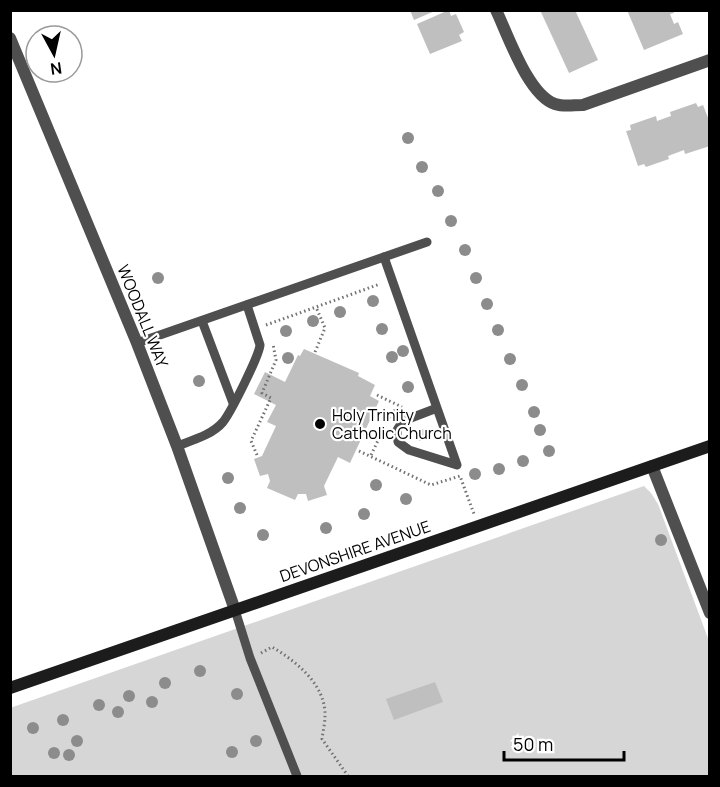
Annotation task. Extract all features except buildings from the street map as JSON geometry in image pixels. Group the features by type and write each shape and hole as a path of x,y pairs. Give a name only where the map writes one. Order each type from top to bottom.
{"main road":[{"name":"DEVONSHIRE AVENUE","path":"10,688 710,446"}],"street":[{"path":"496,10 531,81 540,94 553,103 568,106 583,105 710,60"},
{"name":"WOODALL WAY","path":"10,38 137,343 177,446 235,610"},
{"path":"652,466 710,613"}],"lane":[{"path":"137,343 427,242"},
{"path":"384,257 457,465 409,450 398,442 397,430 403,421 436,408"},
{"path":"177,446 209,433 224,421 260,351 258,335 247,305"},
{"path":"202,321 233,403"},
{"path":"235,610 250,658 297,777"}],"path":[{"path":"266,325 383,283"},
{"path":"315,352 325,328 316,307"},
{"path":"257,455 251,441 272,398 262,393 271,373"},
{"path":"377,395 400,408 406,406"},
{"path":"359,450 431,485 460,476 478,526"},
{"path":"250,658 272,647 303,669 319,691 326,713 322,739 348,777"}],"shaded area":[{"path":"644,486 658,504 709,641 709,776 11,776 10,708"}],"place":[{"name":"Holy Trinity Catholic Church","path":"320,424"}]}
